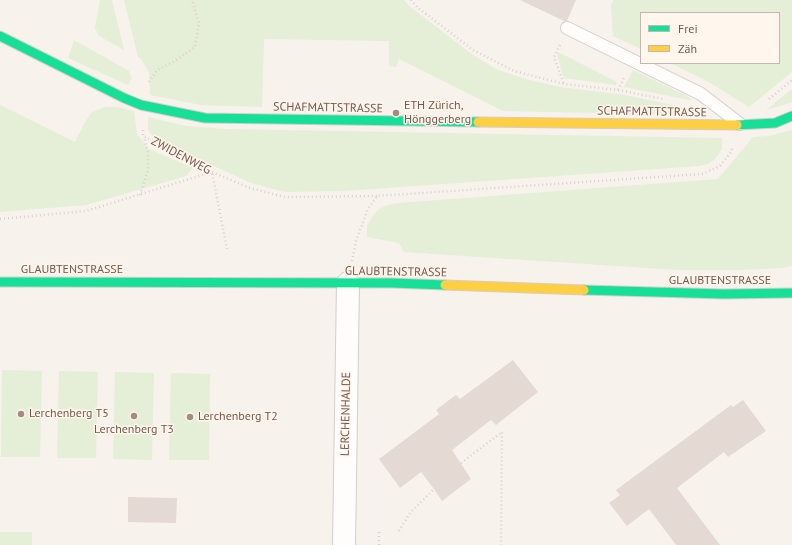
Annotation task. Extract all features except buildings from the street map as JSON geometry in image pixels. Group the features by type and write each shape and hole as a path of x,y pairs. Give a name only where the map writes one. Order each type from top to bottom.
{"street":[{"name":"SCHAFMATTSTRASSE","path":"0,36 141,105 205,118 741,125 776,123 792,116"},
{"name":"GLAUBTENSTRASSE","path":"0,282 392,282 497,287 724,294 792,293"},
{"name":"LERCHENHALDE","path":"344,545 348,283"}],"lane":[{"path":"568,28 640,64"},
{"path":"641,64 701,94 741,125"}],"path":[{"name":"ZWIDENWEG","path":"192,0 199,23 195,47 173,62 157,70 146,87 141,105 143,136 212,172 250,188 285,197 377,196 702,174 720,166 731,152 741,125"},
{"path":"411,0 417,7 473,50 514,71 564,84 618,90 664,99"},
{"path":"554,57 564,84"},
{"path":"140,195 148,170 148,153 143,136"},
{"path":"0,219 86,211 212,172 227,249"},
{"path":"356,241 368,209 377,196"},
{"path":"461,463 502,432 501,545"},
{"path":"398,531 410,513 434,489"},
{"path":"379,531 379,545"}],"green space":[{"path":"100,0 112,0 124,50 99,36 95,28"},
{"path":"124,0 404,0 408,5 470,53 498,70 529,80 560,87 625,95 691,109 692,113 690,115 503,111 399,59 396,67 389,66 389,41 264,39 262,107 201,105 150,95 149,72 141,59 138,57"},
{"path":"613,0 792,0 792,72 749,107 707,81 672,64 780,64 780,12 640,12 640,49 613,36 611,5"},
{"path":"74,40 129,71 132,78 128,85 68,58"},
{"path":"558,52 617,82 616,85 564,78 557,55"},
{"path":"633,70 691,98 690,100 624,87"},
{"path":"792,89 792,102 766,110"},
{"path":"0,105 75,142 91,113 104,107 116,107 134,111 137,134 149,149 193,168 186,176 86,205 0,212"},
{"path":"148,117 186,126 225,129 722,138 722,149 715,159 708,164 699,166 344,191 285,192 251,183 155,139 148,130"},
{"path":"792,130 792,266 742,270 678,270 404,252 399,243 367,237 367,226 379,209 388,205 399,203 718,179 753,137 769,136"},
{"name":"Lerchenberg T5","path":"2,370 42,371 40,457 1,457"},
{"path":"59,371 98,372 96,458 57,458"},
{"name":"Lerchenberg T3","path":"115,372 154,373 152,460 113,459"},
{"name":"Lerchenberg T2","path":"171,373 210,374 209,460 169,460"},
{"path":"0,532 32,532 32,545 0,545"}],"traffic: fast":[{"path":"0,36 141,105 205,118 478,122"},
{"path":"737,125 775,123 792,116"},
{"path":"0,282 392,283 445,285"},
{"path":"584,290 724,294 792,293"}],"traffic: slow":[{"path":"478,122 737,125"},
{"path":"445,285 584,290"}],"place":[{"name":"ETH Zürich, Hönggerberg","path":"396,113"},
{"name":"Lerchenberg T5","path":"21,414"},
{"name":"Lerchenberg T3","path":"134,416"},
{"name":"Lerchenberg T2","path":"190,417"}]}
